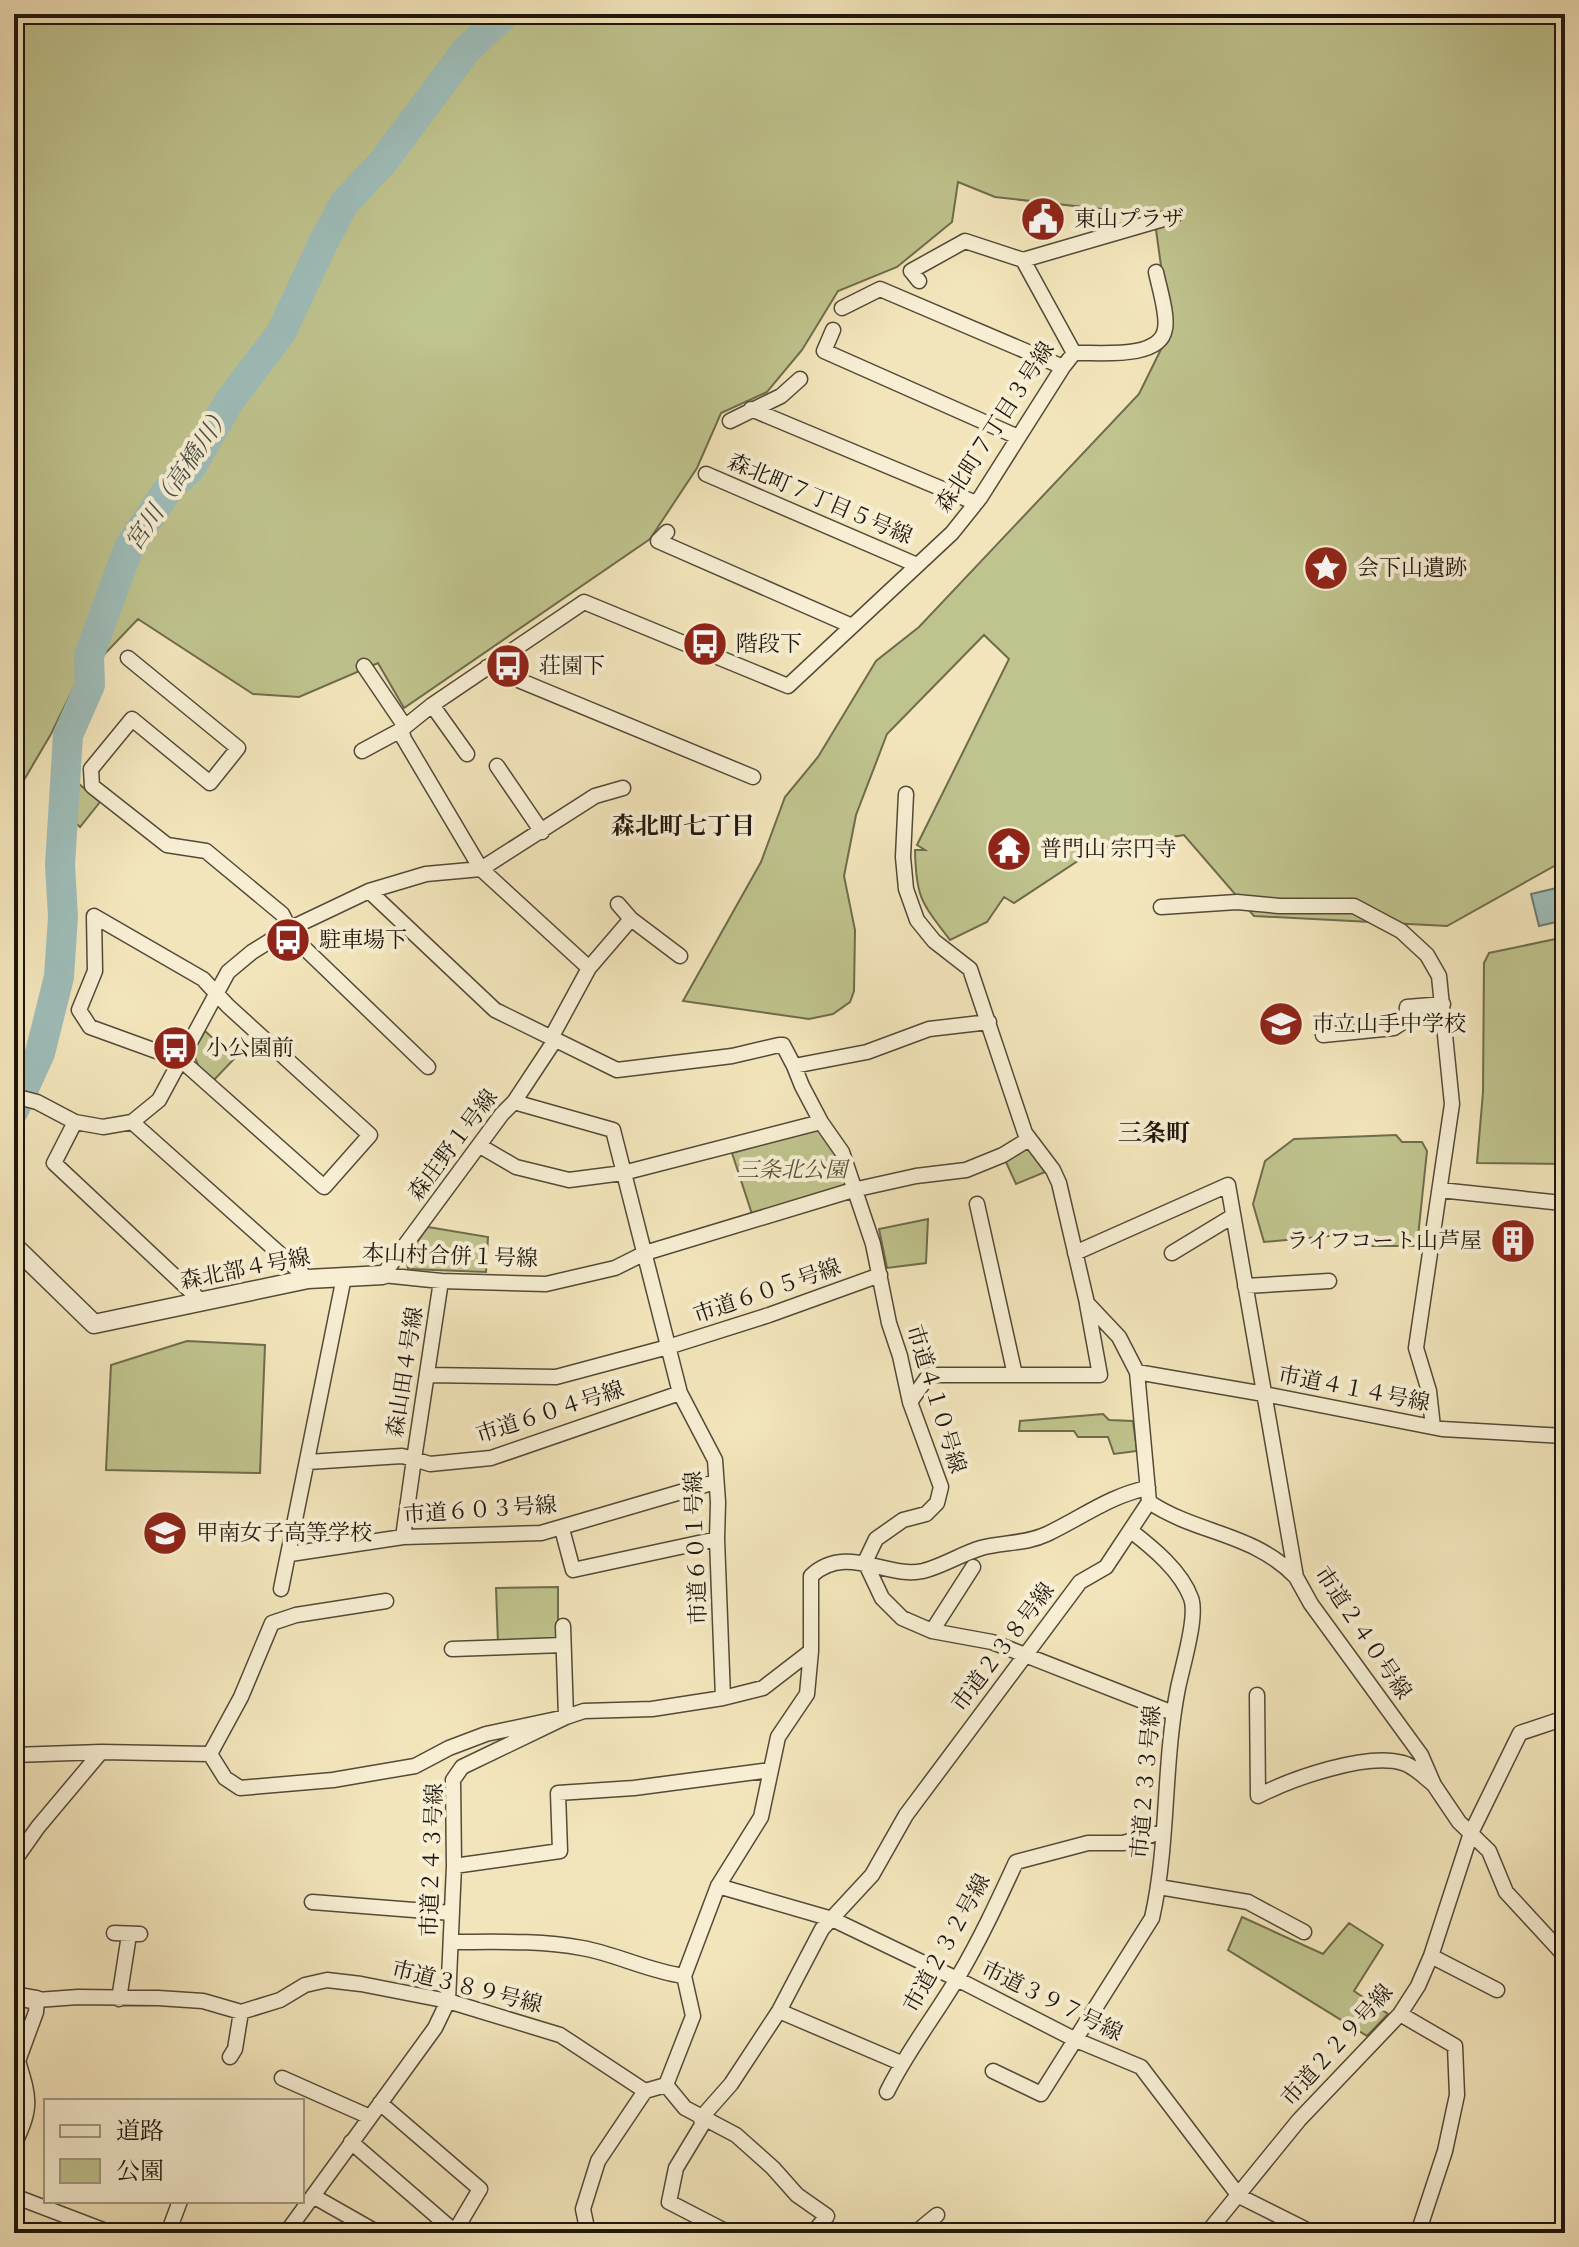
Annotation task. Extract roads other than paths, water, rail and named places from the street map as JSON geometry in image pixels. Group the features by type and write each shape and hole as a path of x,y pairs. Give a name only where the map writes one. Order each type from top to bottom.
{"street":[{"path":"919,281 911,271 965,241 1023,260 1174,216"},
{"name":"森北町７丁目３号線","path":"362,751 584,602 788,686 952,533 976,503 1074,353 1023,260"},
{"path":"1074,353 1148,349 1161,341 1166,327 1156,272"},
{"path":"842,308 880,289 1063,367"},
{"path":"833,330 824,351 1018,437"},
{"path":"730,421 781,396 800,379"},
{"path":"751,409 976,503"},
{"name":"森北町７丁目５号線","path":"706,472 917,565"},
{"path":"667,532 658,541 852,626"},
{"path":"128,658 238,748 210,783 132,719 91,769 92,786 167,845 206,851 282,914 295,939 428,1067"},
{"path":"364,666 402,727 404,739 481,869 589,968"},
{"path":"487,667 753,777"},
{"path":"432,705 467,754"},
{"path":"497,766 542,832"},
{"path":"14,1096 37,1102 75,1122 103,1127 132,1122 159,1100 228,972 252,952 289,929 369,891 426,874 481,869 595,796 623,788"},
{"path":"906,794 903,814 906,889 917,920 934,941 970,969 1025,1133 1059,1183 1100,1375 929,1375 910,1402"},
{"path":"369,891 495,1010 617,1070 732,1056 779,1045 783,1045 794,1066 867,1052 929,1029 989,1022"},
{"path":"1161,907 1237,902 1279,906 1354,906 1401,931 1427,955 1439,976 1452,1104 1416,1348 1429,1391 1433,1427"},
{"path":"618,904 631,919 680,956"},
{"path":"94,916 203,979 216,993 370,1135 324,1187 181,1060 90,1027 79,1010 95,971 94,916"},
{"name":"森庄野１号線","path":"383,1275 514,1102 553,1039 589,968 631,919"},
{"path":"1323,1035 1394,1028 1406,1020 1407,1007 1443,1004"},
{"name":"市道４１０号線","path":"794,1066 821,1122 842,1152 873,1244 889,1323 910,1402 941,1487 937,1503 926,1514 903,1520 876,1539 865,1562"},
{"name":"市道６０１号線","path":"514,1102 613,1130 680,1393 715,1460 723,1698"},
{"path":"75,1122 54,1163 200,1300"},
{"path":"132,1122 308,1279"},
{"path":"480,1146 516,1167 569,1180 623,1173 821,1122"},
{"name":"本山村合併１号線","path":"344,1277 383,1275 441,1281 546,1284 615,1268 645,1253 853,1190 916,1176 966,1170 1003,1155 1029,1139"},
{"name":"市道２４０号線","path":"1075,1253 1228,1185 1296,1577 1311,1604 1421,1755 1434,1785 1459,1822 1489,1851 1506,1892 1565,1956"},
{"path":"1440,1190 1562,1203 1565,1210"},
{"path":"977,1204 1015,1375"},
{"path":"1172,1253 1233,1216"},
{"name":"森北部４号線","path":"14,1246 94,1324 308,1279 344,1277"},
{"name":"市道６０５号線","path":"427,1375 556,1377 668,1347 880,1275"},
{"path":"281,1589 344,1277"},
{"name":"森山田４号線","path":"308,1462 402,1456 414,1459 441,1281"},
{"path":"1245,1286 1329,1281"},
{"path":"1087,1303 1119,1337 1137,1372 1149,1495"},
{"name":"市道４１４号線","path":"1137,1372 1433,1427 1565,1436"},
{"name":"市道６０４号線","path":"414,1459 430,1464 491,1458 680,1393"},
{"path":"403,1537 414,1459"},
{"name":"市道６０３号線","path":"290,1554 403,1537 541,1533 715,1482"},
{"path":"666,2085 693,2016 684,1976 718,1886 761,1817 778,1737 807,1694 811,1651 811,1576 823,1565 865,1562 909,1572 921,1571 985,1547 1015,1544 1044,1536 1126,1492 1149,1495 1171,1516 1250,1543 1280,1560 1296,1577"},
{"name":"市道２３８号線","path":"729,2233 669,2202 676,2168 702,2125 701,2118 731,2084 779,2011 822,1929 872,1875 906,1815 1080,1582 1106,1567 1131,1531 1149,1495"},
{"path":"562,1529 573,1570 717,1539"},
{"name":"市道２３３号線","path":"993,2071 1041,2094 1152,1918 1159,1887 1173,1713 1192,1599 1165,1558 1131,1531"},
{"path":"865,1562 882,1598 902,1618 932,1631 992,1642 1173,1713"},
{"path":"932,1631 973,1567"},
{"path":"210,1754 241,1697 272,1623 296,1615 386,1601"},
{"path":"210,1754 225,1778 240,1788 333,1780 415,1766 449,1748 486,1734 566,1717 563,1626"},
{"path":"452,1649 563,1645"},
{"name":"市道２４３号線","path":"286,2233 435,2028 448,2001 454,1866 453,1780 462,1767 584,1711 652,1709 763,1688 811,1651"},
{"path":"1257,1695 1258,1796 1330,1768 1386,1760 1406,1764 1434,1785"},
{"name":"市道２２９号線","path":"1207,2233 1299,2120 1400,2014 1418,1986 1431,1956 1471,1833 1520,1733 1565,1718"},
{"path":"14,1755 101,1752 210,1754"},
{"path":"14,1861 38,1827 101,1752"},
{"path":"454,1866 560,1851 558,1793 634,1788 771,1770"},
{"name":"市道２３２号線","path":"887,2092 901,2063 957,1979 991,1917 1016,1862 1088,1843 1123,1843 1162,1832"},
{"name":"市道３９７号線","path":"718,1886 832,1919 1076,2040 1141,2067 1239,2196 1274,2224 1313,2233"},
{"path":"1159,1887 1248,1902 1304,1932"},
{"path":"312,1902 452,1913"},
{"path":"119,1999 128,1934"},
{"path":"451,1942 532,1942 585,1948 659,1973 684,1976"},
{"path":"1431,1956 1497,1990"},
{"name":"市道３８９号線","path":"241,2012 280,2000 305,1985 327,1980 448,2001 560,2035 645,2091"},
{"path":"14,1996 37,2000 78,1997 203,2001 241,2012 235,2049 230,2057"},
{"path":"14,2145 28,2114 29,2094 16,2062 36,2012 37,2000"},
{"path":"779,2011 901,2063"},
{"path":"1400,2014 1455,2046 1457,2095 1445,2151 1418,2233"},
{"path":"282,2078 370,2117"},
{"path":"588,2233 583,2209 598,2161 645,2091 666,2085"},
{"path":"666,2085 685,2108 736,2135 773,2168 797,2195 827,2216 813,2233"},
{"path":"351,2142 454,2232 480,2189 380,2103"},
{"path":"14,2196 89,2229 111,2233"},
{"path":"313,2196 378,2233"},
{"path":"168,2233 179,2203"},
{"path":"915,2233 937,2215"}],"water":[{"path":"1565,886 1565,920 1539,926 1531,894"}],"waterway":[{"name":"宮川（高橋川）","path":"14,1110 40,1053 59,977 63,917 60,865 68,735 90,685 89,656 129,547 169,488 190,469 230,400 281,333 345,202 383,162 467,49 505,14"}],"place":[{"name":"東山プラザ","path":"1043,219"},
{"name":"会下山遺跡","path":"1326,568"},
{"name":"階段下","path":"705,644"},
{"name":"荘園下","path":"508,666"},
{"name":"普門山 宗円寺","path":"1009,849"},
{"name":"駐車場下","path":"288,940"},
{"name":"市立山手中学校","path":"1281,1024"},
{"name":"小公園前","path":"175,1048"},
{"name":"ライフコート山芦屋","path":"1513,1241"},
{"name":"甲南女子高等学校","path":"165,1533"}],"district":[{"name":"森北町七丁目","path":"683,826"},
{"name":"三条町","path":"1154,1133"}],"park label":[{"name":"三条北公園","path":"792,1170"}]}
